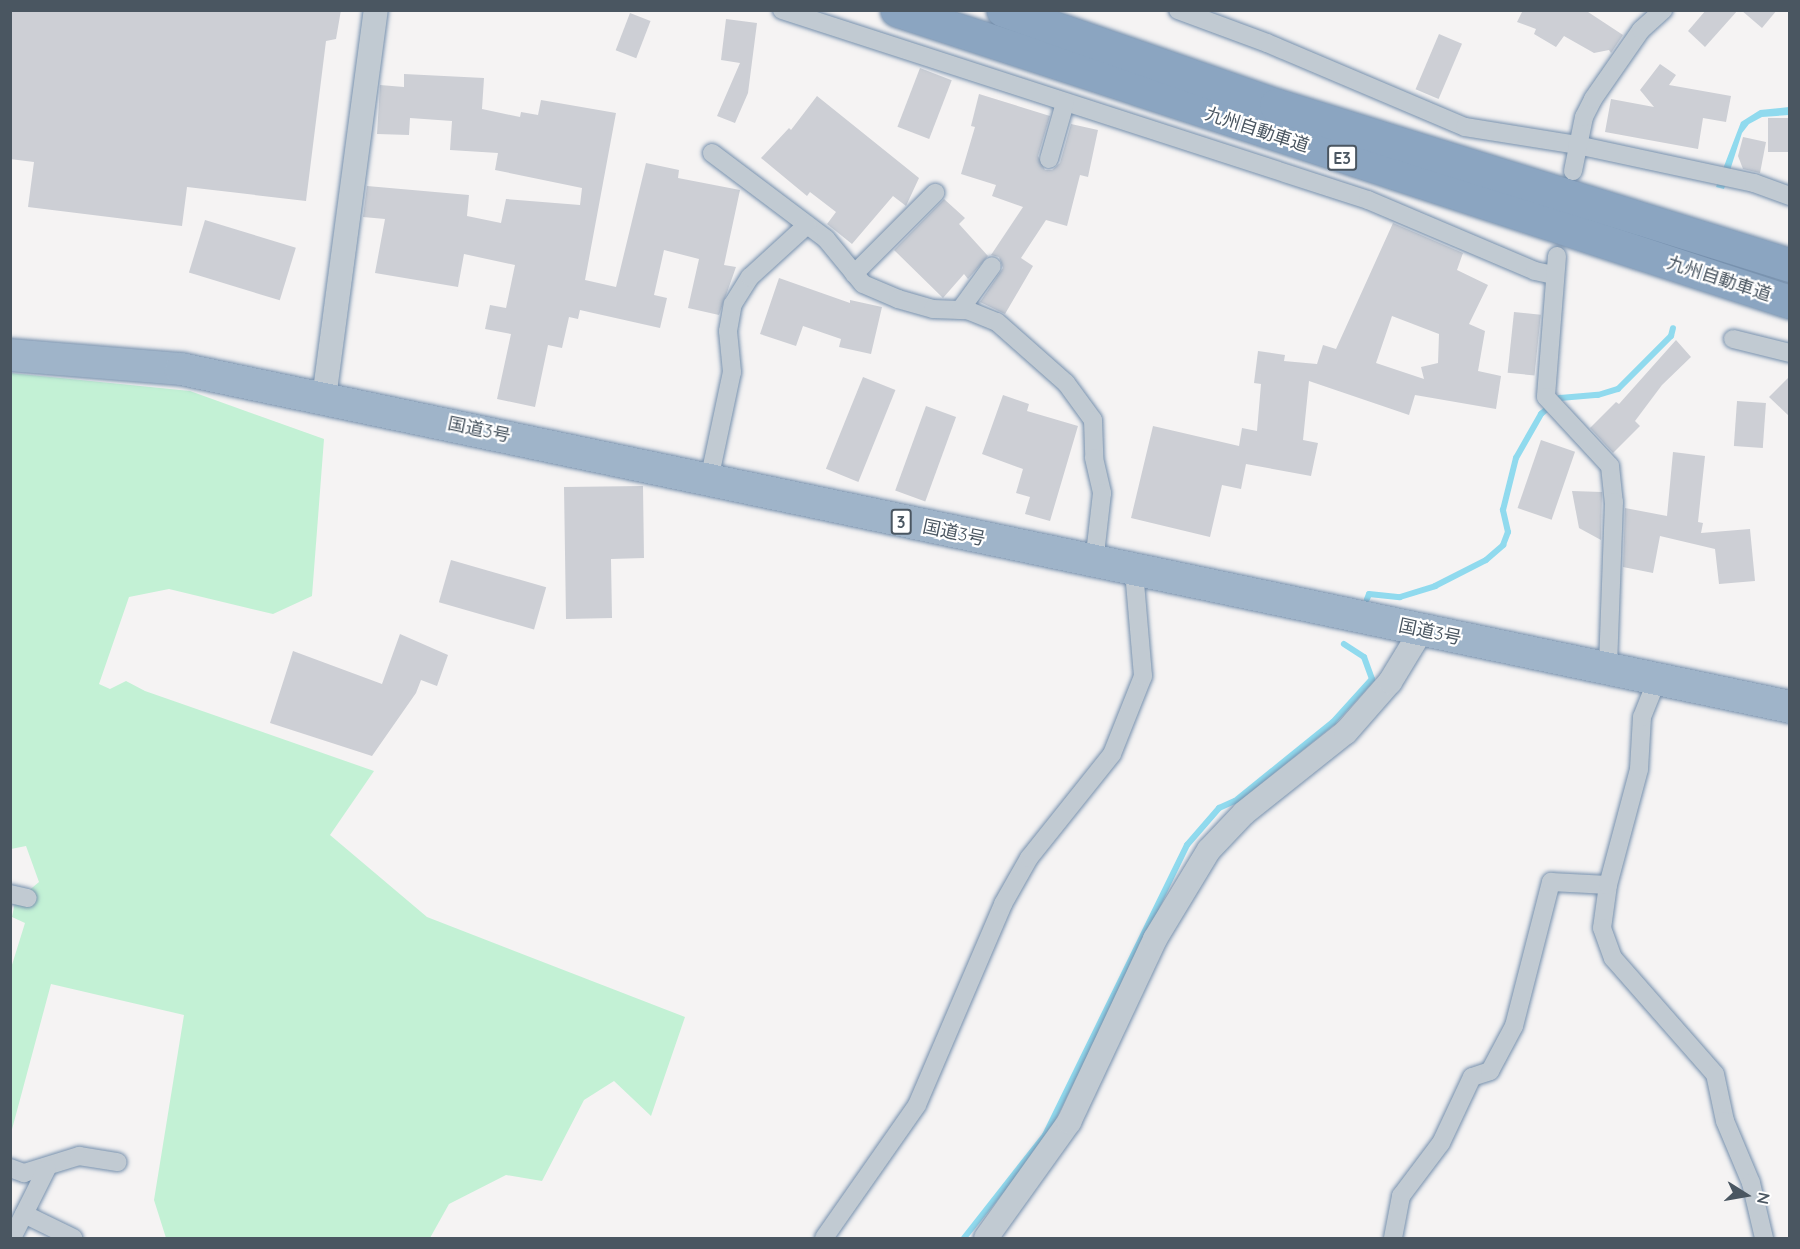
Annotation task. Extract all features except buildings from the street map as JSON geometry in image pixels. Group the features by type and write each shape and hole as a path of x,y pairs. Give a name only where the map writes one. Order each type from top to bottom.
{"highway":[{"name":"九州自動車道","path":"897,10 1790,302"},
{"name":"九州自動車道","path":"1003,10 1276,105 1790,265"},
{"name":"国道3号","path":"10,355 181,369 1094,563 1790,707"}],"street":[{"path":"324,398 376,10"},
{"path":"782,10 1368,200 1535,271 1554,275"},
{"path":"1178,10 1267,43 1465,127 1577,145 1754,183 1790,196"},
{"path":"1573,171 1577,145 1593,99 1641,30 1663,10"},
{"path":"1049,159 1065,102"},
{"path":"712,153 826,239 863,284 897,299 933,309 960,310 997,322 1066,384 1093,420 1094,458 1102,493 1094,563"},
{"path":"854,274 934,194"},
{"path":"709,480 732,372 728,331 733,304 750,277 807,225"},
{"path":"1557,255 1554,275 1552,403 1610,466 1614,502 1608,669"},
{"path":"960,310 992,266"},
{"path":"1733,339 1790,353"},
{"path":"824,1239 917,1106 1003,904 1029,858 1112,754 1143,676 1134,570"},
{"path":"986,1239 1069,1122 1155,939 1209,850 1244,813 1346,732 1390,682 1421,631"},
{"path":"1657,680 1642,717 1639,769 1608,885 1602,928 1613,958 1715,1074 1725,1121 1751,1183 1764,1239"},
{"path":"1393,1239 1401,1196 1441,1143 1472,1077 1490,1071 1514,1026 1551,882 1608,885"},
{"path":"10,1168 24,1173 79,1156 118,1162"},
{"path":"12,1239 47,1167"},
{"path":"24,1214 73,1239"}],"green space":[{"path":"11,373 190,391 324,439 312,596 273,614 169,589 129,597 99,684 110,689 126,681 145,691 374,771 330,835 427,917 685,1017 651,1116 614,1081 584,1100 542,1181 506,1175 449,1204 430,1238 166,1238 154,1200 184,1015 51,984 11,1133 11,968 25,923 12,917 15,902 39,882 26,846 11,849"}],"water":[{"path":"1789,107 1789,115 1762,117 1749,124 1742,133 1724,189 1716,187 1741,122 1760,110"}],"waterway":[{"path":"1367,599 1369,594 1400,597 1435,586 1486,560 1503,545 1508,532 1503,510 1516,458 1541,414 1560,398 1598,395 1618,389 1671,336 1673,328"},
{"path":"964,1238 1045,1135 1187,845 1219,808 1235,801 1333,722 1372,679 1364,657 1344,644"}]}
